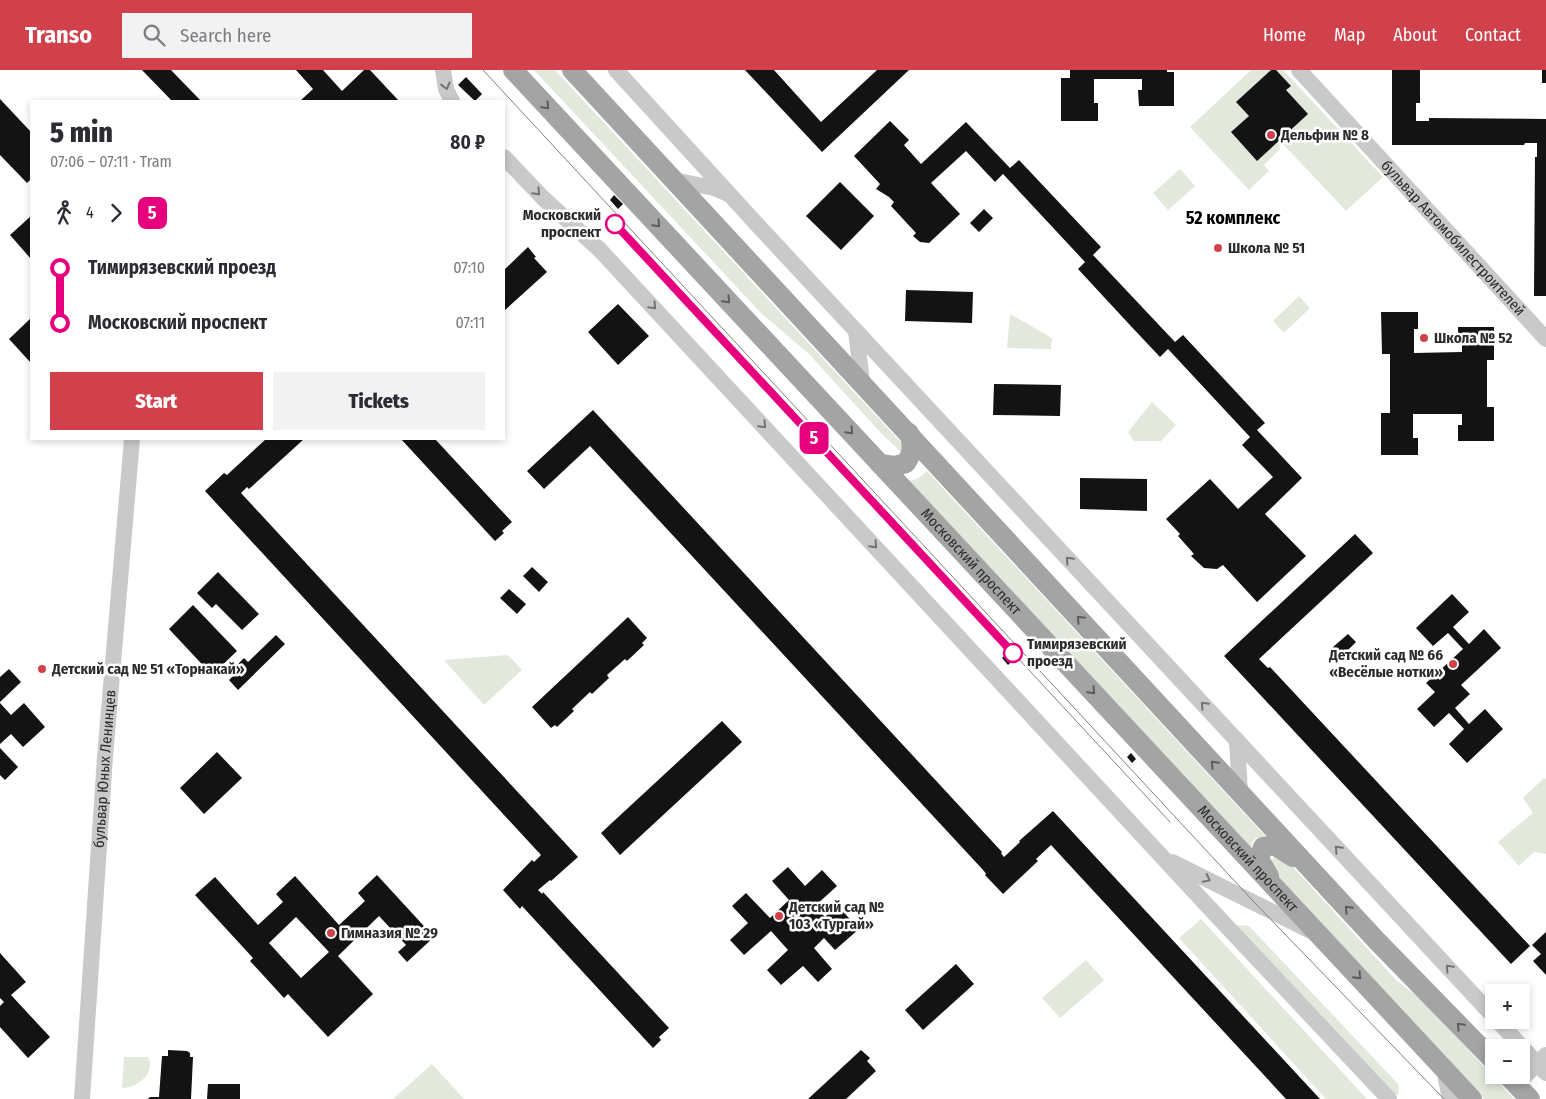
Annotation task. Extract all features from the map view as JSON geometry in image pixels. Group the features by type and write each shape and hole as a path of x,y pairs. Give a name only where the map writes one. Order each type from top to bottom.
{"main road":[{"name":"Московский проспект","path":"513,70 1472,1099"},
{"path":"572,70 1377,941 1485,1052"},
{"path":"880,464 895,466 906,463 911,455 912,444 908,433"},
{"path":"1278,891 1259,859 1262,848 1274,845 1308,865"},
{"path":"1515,1084 1530,1099"}],"street":[{"path":"443,70 446,89 452,100"},
{"path":"616,70 1485,1007"},
{"name":"бульвар Автомобилестроителей","path":"1299,70 1546,339"},
{"path":"505,158 543,198 600,250 1389,1099"},
{"path":"673,180 714,188 730,195"},
{"path":"856,331 862,382"},
{"name":"бульвар Юных Ленинцев","path":"82,1099 105,757 132,440"},
{"path":"1237,740 1240,793"},
{"path":"1163,858 1316,933"},
{"path":"1506,1029 1543,1064 1530,1070"},
{"path":"1444,1069 1450,1099"}],"shaded area":[{"path":"534,70 555,70 907,449 902,453 880,432 809,354 761,313"},
{"name":"Дельфин № 8","path":"1251,70 1283,70 1383,177 1346,211 1283,144 1264,165 1269,171 1249,190 1190,127"},
{"path":"1180,169 1195,186 1168,210 1153,193"},
{"path":"1299,296 1310,308 1284,333 1273,321"},
{"path":"1010,314 1052,338 1051,349 1007,348"},
{"path":"1152,402 1176,425 1161,441 1134,441 1128,432"},
{"path":"927,471 1267,838 1256,838 1251,848 908,481 917,479"},
{"path":"508,655 522,670 484,705 444,660"},
{"path":"1544,778 1546,779 1546,854 1534,852 1519,866 1498,842 1533,813 1523,798"},
{"path":"1274,857 1284,857 1396,980 1422,1000 1485,1068 1485,1084 1500,1084 1514,1099 1484,1099 1270,871 1270,862"},
{"path":"1201,919 1367,1099 1326,1099 1179,938"},
{"path":"1234,925 1249,926 1399,1085 1398,1095 1384,1089"},
{"path":"1086,960 1104,980 1060,1018 1042,998"},
{"path":"124,1057 148,1057 150,1063 144,1079 134,1086 122,1088"},
{"path":"432,1064 464,1099 393,1099"}],"building":[{"path":"142,70 171,70 200,100 171,100"},
{"path":"296,70 323,70 342,91 364,70 370,70 398,100 301,100 313,89"},
{"path":"745,70 774,70 821,122 877,70 909,70 822,152"},
{"path":"1070,70 1167,70 1167,72 1174,72 1174,106 1139,106 1138,90 1142,90 1142,79 1094,79 1094,103 1098,103 1098,121 1061,121 1061,78 1070,78"},
{"path":"1271,70 1276,70 1291,86 1286,90 1308,114 1257,161 1231,132 1249,116 1236,102"},
{"path":"1392,70 1420,70 1420,103 1416,103 1416,121 1429,121 1429,118 1546,119 1546,296 1534,296 1535,157 1537,157 1537,143 1525,143 1524,145 1392,145"},
{"path":"1542,70 1546,70 1546,83 1542,83"},
{"path":"466,77 482,94 474,100 458,85"},
{"path":"0,99 30,131 30,180 27,183 0,155"},
{"path":"890,121 909,140 904,145 921,164 966,122 1010,168 1019,160 1101,247 1093,255 1175,342 1183,335 1265,423 1257,430 1302,478 1265,514 1306,556 1257,602 1223,565 1217,569 1204,568 1191,556 1194,554 1178,536 1180,534 1166,519 1210,479 1238,509 1273,477 1242,445 1250,437 1168,349 1160,357 1128,323 1078,269 1085,262 1003,174 995,182 966,151 931,183 960,214 929,243 920,242 913,236 916,233 891,206 894,202 876,189 880,184 854,156"},
{"path":"840,182 874,216 841,250 806,216"},
{"path":"614,195 623,204 618,209 610,200"},
{"path":"984,209 993,218 979,232 970,223"},
{"path":"30,217 30,258 10,235"},
{"path":"528,247 536,257 534,258 547,272 505,310 505,269"},
{"path":"906,290 973,292 972,323 905,321"},
{"path":"618,304 649,336 618,365 588,332"},
{"path":"1381,312 1418,312 1418,329 1414,329 1414,353 1462,352 1462,341 1458,341 1458,327 1494,327 1494,360 1487,360 1487,407 1494,407 1494,441 1458,441 1458,425 1462,425 1462,414 1413,414 1413,438 1418,438 1418,455 1381,455 1381,413 1390,413 1390,354 1382,354"},
{"path":"30,319 30,362 9,339"},
{"path":"994,384 1061,385 1060,416 993,415"},
{"path":"593,410 1002,852 1004,857 1053,811 1320,1099 1286,1099 1051,845 1036,859 1038,861 1003,894 985,875 984,871 590,446 544,489 527,471"},
{"path":"265,440 303,440 249,489 247,487 241,493 578,857 538,890 542,894 543,892 669,1028 659,1037 661,1040 653,1048 522,906 520,909 503,890 532,860 534,862 541,855 205,491 224,473 227,475"},
{"path":"402,440 436,440 512,522 495,541"},
{"path":"1080,478 1147,479 1147,511 1080,509"},
{"path":"1355,534 1373,553 1259,659 1268,668 1270,667 1530,946 1511,964 1224,656"},
{"path":"532,567 548,582 539,592 523,576"},
{"path":"218,572 259,614 242,630 216,604 212,608 197,593"},
{"path":"509,589 526,604 517,614 500,598"},
{"path":"1452,594 1469,612 1453,627 1469,644 1484,629 1501,648 1461,685 1470,694 1455,708 1469,724 1485,709 1503,729 1467,763 1449,744 1464,729 1449,713 1434,727 1417,709 1435,692 1426,683 1463,649 1448,633 1433,646 1416,628"},
{"path":"193,605 237,651 212,675 169,629"},
{"path":"628,617 647,638 642,643 644,645 627,661 625,659 607,675 609,678 592,694 590,692 557,727 555,725 551,728 532,707"},
{"path":"1348,634 1356,642 1342,656 1333,647"},
{"path":"276,635 285,644 238,690 229,680 238,671 235,667 244,658 248,662"},
{"path":"1007,653 1013,660 1008,665 1002,658"},
{"path":"9,669 21,682 0,702 0,677"},
{"path":"0,703 11,715 24,703 45,727 23,747 11,734 0,744"},
{"path":"722,721 742,742 620,855 601,833"},
{"path":"0,748 18,767 5,780 0,775"},
{"path":"217,752 242,778 204,814 180,788"},
{"path":"1131,753 1136,759 1132,763 1127,757"},
{"path":"788,867 805,886 822,870 837,886 815,906 825,917 837,905 859,929 835,950 824,938 814,948 832,969 818,982 803,966 781,985 767,970 788,950 771,931 744,955 730,940 748,923 732,906 746,893 770,918 789,900 772,881"},
{"path":"377,875 434,937 407,962 398,952 406,945 379,916 338,956 373,994 328,1037 288,994 284,998 250,961 253,958 195,895 215,877 258,925 283,902 276,894 295,876 339,925 365,901 358,893","holes":["296,917 329,952 301,978 269,943"]},
{"path":"1546,932 1546,975 1533,961 1541,954 1532,945"},
{"path":"0,953 26,982 11,995 50,1037 28,1058 0,1027 0,1006 4,1002 0,998"},
{"path":"956,964 974,984 923,1030 905,1010"},
{"path":"168,1050 187,1051 190,1053 190,1057 193,1057 191,1099 148,1099 150,1097 159,1097 162,1056 168,1056"},
{"path":"861,1050 870,1058 867,1061 876,1071 846,1099 808,1099"},
{"path":"208,1084 240,1084 240,1099 207,1099"}],"tram line":[{"path":"483,70 1254,902 1444,1099"},
{"name":"5","path":"615,224 1013,653"},
{"path":"833,459 1170,822"}],"place":[{"name":"Дельфин № 8","path":"1271,135"},
{"name":"Московский проспект","path":"615,224"},
{"name":"Школа № 51","path":"1218,248"},
{"name":"Школа № 52","path":"1424,338"},
{"name":"Тимирязевский проезд","path":"1013,653"},
{"name":"Детский сад № 66 «Весёлые нотки»","path":"1453,664"},
{"name":"Детский сад № 51 «Торнакай»","path":"42,669"},
{"name":"Детский сад № 103 «Тургай»","path":"779,916"},
{"name":"Гимназия № 29","path":"331,933"}],"district":[{"name":"52 комплекс","path":"1233,218"}]}
